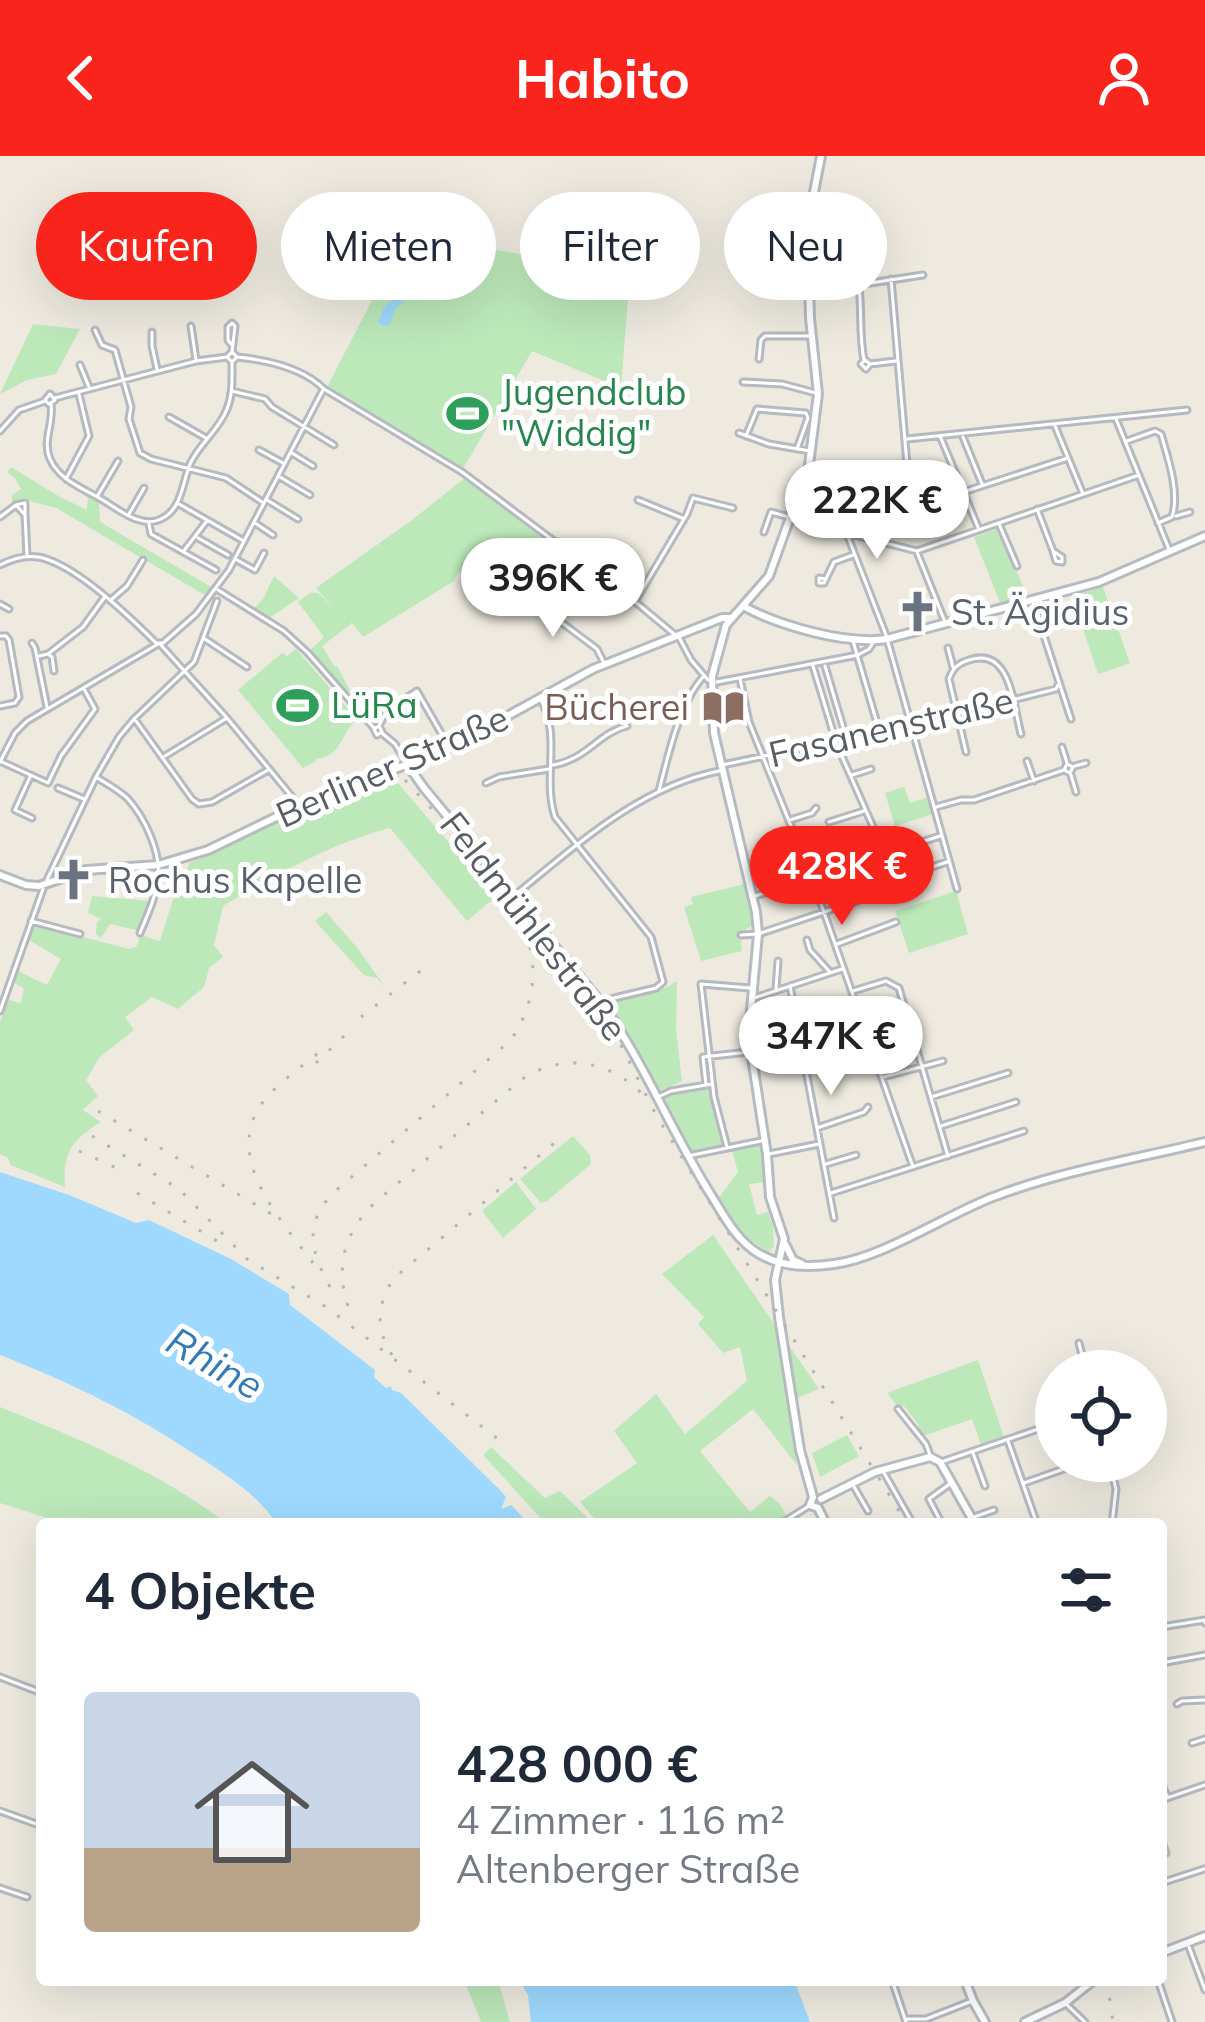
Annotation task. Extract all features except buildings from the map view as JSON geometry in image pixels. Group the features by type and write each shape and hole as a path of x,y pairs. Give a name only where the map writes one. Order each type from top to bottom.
{"street":[{"path":"814,192 821,156"},
{"path":"887,280 922,275"},
{"path":"891,279 908,476 856,508 846,526 887,639 957,890"},
{"path":"810,300 818,394 812,451 769,576 724,631 712,682 714,733 758,934 751,1052 770,1197 793,1261 811,1267"},
{"path":"860,300 864,360 870,364 898,361"},
{"path":"191,326 196,361"},
{"path":"94,330 102,345 115,350 140,453 230,479 298,519"},
{"path":"152,332 158,371"},
{"path":"759,359 763,338 812,336"},
{"path":"232,344 237,357 274,363 315,381 461,471 677,636 712,682 858,655 874,641"},
{"path":"0,431 19,410 232,352"},
{"path":"226,357 232,362"},
{"path":"50,401 48,450 53,465 66,479 149,522 163,518 177,503 188,467 226,413 232,362 237,357"},
{"path":"80,365 89,389"},
{"path":"743,382 781,384 818,394"},
{"path":"84,688 95,709 48,784 1,758 19,729 47,709 160,644 181,629 217,589 324,389"},
{"path":"232,391 265,399 334,445"},
{"path":"66,479 89,436 79,392"},
{"path":"746,436 757,409 806,412 797,449"},
{"path":"905,439 1187,410"},
{"path":"170,417 208,439"},
{"path":"1116,417 1169,550"},
{"path":"1054,424 1083,494"},
{"path":"1125,442 1155,431 1161,434 1170,467 1174,515"},
{"path":"739,433 812,451"},
{"path":"962,434 982,486"},
{"path":"940,436 979,529"},
{"path":"259,450 285,464"},
{"path":"291,452 313,466"},
{"path":"964,492 1068,458"},
{"path":"97,496 118,461"},
{"path":"764,532 771,512 917,551 1139,475"},
{"path":"278,476 310,495"},
{"path":"836,480 868,479 882,489"},
{"path":"128,515 144,488"},
{"path":"635,602 693,498 733,508"},
{"path":"638,500 683,518"},
{"path":"177,503 242,540"},
{"path":"0,517 16,505 26,515 27,556"},
{"path":"1037,509 1053,551"},
{"path":"1158,523 1190,512"},
{"path":"183,552 207,520"},
{"path":"149,522 151,534 216,570"},
{"path":"254,522 273,535"},
{"path":"999,523 1017,566"},
{"path":"743,606 784,622 874,641 1100,582 1205,536"},
{"path":"197,537 227,556"},
{"path":"917,551 945,623"},
{"path":"235,560 255,570 264,553"},
{"path":"826,579 834,562 855,554"},
{"path":"1,562 27,556 52,561 108,599 160,644 299,806"},
{"path":"576,557 578,574"},
{"path":"37,656 48,654 83,627 108,599 128,586 143,560"},
{"path":"587,566 537,604 597,649 604,664"},
{"path":"217,589 296,642 382,728 381,733 395,744 407,764"},
{"path":"0,1012 44,885 96,777 134,719 194,662 217,601"},
{"path":"1032,601 1071,719"},
{"path":"0,604 9,609"},
{"name":"Berliner Straße","path":"44,885 86,870 158,865 208,850 299,806 468,739 604,664 731,618"},
{"path":"0,636 9,640 19,697 15,703 0,706"},
{"path":"203,638 247,668"},
{"path":"853,640 880,732"},
{"path":"32,643 47,709"},
{"path":"948,648 953,669 949,679 966,752"},
{"path":"48,654 54,670"},
{"path":"953,669 976,658 993,659 1003,670 1021,734"},
{"path":"824,662 847,739"},
{"path":"741,935 758,934 896,887 836,741 812,665"},
{"path":"658,793 688,698 703,674 713,668"},
{"path":"740,679 746,713 812,878 913,1167"},
{"name":"Fasanenstraße","path":"513,896 613,817 684,781 763,756 958,715 1058,685"},
{"path":"377,727 387,710 417,691 445,740"},
{"path":"540,698 552,727 553,810 650,938 663,982 603,1005"},
{"path":"163,757 227,718"},
{"path":"134,719 199,804 212,802 269,770"},
{"path":"486,783 574,760 627,726"},
{"path":"1062,747 1076,792"},
{"path":"1027,760 1034,781"},
{"path":"1070,765 1086,763"},
{"name":"Feldmühlestraße","path":"407,764 603,1005 629,1043 687,1156 740,1238 779,1263"},
{"path":"850,776 871,769"},
{"path":"934,808 1067,772"},
{"path":"31,776 15,810 32,818"},
{"path":"96,777 124,795 135,809 158,865 157,886 140,933"},
{"path":"58,788 86,800"},
{"path":"788,820 816,808"},
{"path":"829,822 866,811"},
{"path":"753,897 942,836"},
{"path":"800,851 828,843 832,837"},
{"path":"914,878 917,872 949,862"},
{"path":"0,875 26,885 44,885"},
{"path":"31,921 80,934"},
{"path":"835,945 896,922"},
{"path":"807,940 830,973"},
{"path":"776,991 778,961"},
{"path":"753,999 843,968"},
{"path":"852,992 886,981 898,987 948,1156"},
{"path":"727,1147 710,1084 701,984 754,988"},
{"path":"790,986 834,1218"},
{"path":"710,1056 751,1052"},
{"path":"881,1078 944,1061"},
{"path":"929,1097 1008,1072"},
{"path":"656,1098 710,1084"},
{"path":"939,1126 1016,1102"},
{"path":"817,1128 868,1107"},
{"path":"829,1194 1024,1131"},
{"path":"687,1156 765,1140"},
{"path":"779,1263 838,1264 1018,1188 1205,1142"},
{"path":"767,1155 820,1144"},
{"path":"824,1165 856,1155"},
{"path":"784,1243 775,1285 780,1326 800,1450 823,1518"},
{"path":"1079,1343 1081,1350"},
{"path":"898,1409 931,1457 940,1462 972,1518"},
{"path":"940,1462 1035,1430"},
{"path":"1007,1439 1035,1518"},
{"path":"972,1451 985,1486"},
{"path":"791,1518 882,1470 931,1457"},
{"path":"882,1470 909,1518"},
{"path":"1023,1483 1035,1478"},
{"path":"1113,1518 1114,1482"},
{"path":"939,1518 929,1499 953,1483"},
{"path":"852,1484 868,1511"},
{"path":"979,1518 994,1510"},
{"path":"797,1514 799,1518"},
{"path":"1167,1627 1205,1623"},
{"path":"1167,1663 1205,1655"},
{"path":"0,1678 36,1691"},
{"path":"1177,1704 1205,1700"},
{"path":"1192,1743 1205,1739"},
{"path":"1167,1798 1205,1785"},
{"path":"0,1811 36,1824"},
{"path":"1167,1881 1204,1869"},
{"path":"0,1888 27,1897"},
{"path":"1167,1950 1205,1936"},
{"path":"1187,1942 1205,1990"},
{"path":"894,1986 906,2021 926,2019 973,2001"},
{"path":"967,1986 985,2022"},
{"path":"1025,2022 1065,2003 1084,1986"},
{"path":"1160,1986 1172,2022"},
{"path":"1065,2003 1085,2022"}],"green space":[{"path":"496,250 520,254 520,300 628,300 621,388 532,351 463,469 327,387 372,300 496,300"},
{"path":"33,324 80,329 56,374 27,380 0,394"},
{"path":"11,467 87,510 88,495 99,501 100,522 213,588 205,595 56,508 26,500 12,503 12,495 21,489 7,472"},
{"path":"465,478 543,539 512,567 505,557 489,568 479,557 454,581 363,637 351,622 322,646 350,690 345,694 308,652 324,637 298,602 318,593 333,607 316,588"},
{"path":"1000,528 1027,597 1001,605 974,537"},
{"path":"274,576 299,598 269,618 253,609"},
{"path":"1103,587 1130,663 1098,674 1072,596"},
{"name":"LüRa","path":"296,649 357,719 331,754 303,768 238,690 282,653 287,656"},
{"path":"400,776 396,781 498,895 467,921 390,828 283,871 223,906 214,945 223,957 209,968 204,987 178,1009 152,997 125,1017 134,1030 99,1058 86,1080 98,1096 83,1110 101,1122 71,1148 65,1187 11,1165 0,1154 0,1022 8,1000 21,1003 24,988 12,982 16,970 47,985 61,959 29,940 33,924 129,949 136,947 141,935 160,941 189,863 327,799"},
{"path":"904,787 910,803 928,797 933,814 895,826 885,793"},
{"path":"745,884 752,926 740,932 742,951 701,961 684,907 693,904 691,897"},
{"path":"956,891 968,934 909,953 895,911"},
{"path":"92,896 151,901 140,931 110,924 101,938 96,934 101,919 88,913"},
{"path":"326,912 386,988 377,978 364,975 315,921"},
{"path":"677,981 682,1081 658,1092 642,1057 609,1009 613,1001 654,992"},
{"path":"709,1087 725,1144 689,1153 662,1099"},
{"path":"573,1136 590,1155 591,1164 541,1203 520,1179"},
{"path":"762,1144 765,1182 749,1184 757,1215 768,1212 773,1227 774,1246 768,1252 742,1234 718,1199 738,1172 732,1150"},
{"path":"516,1182 536,1209 503,1238 482,1211"},
{"path":"713,1235 819,1389 787,1402 797,1465 753,1409 700,1451 750,1512 770,1496 787,1517 594,1518 580,1502 637,1463 614,1431 656,1394 685,1434 747,1381 740,1347 723,1353 698,1324 704,1317 662,1274"},
{"path":"978,1360 1004,1437 981,1445 972,1419 923,1436 904,1406 898,1407 887,1393"},
{"path":"0,1407 146,1472 219,1518 47,1518 0,1503"},
{"path":"847,1435 859,1456 820,1477 812,1453"},
{"path":"491,1447 545,1498 560,1491 588,1518 541,1518 483,1455"},
{"path":"466,1986 500,1986 510,2022 481,2022"}],"water":[{"path":"404,300 389,326 381,325 377,321 388,303"},
{"name":"Rhine","path":"0,1172 136,1223 149,1220 231,1259 289,1294 290,1305 375,1370 374,1377 401,1393 501,1491 506,1497 501,1509 511,1505 523,1518 272,1518 242,1487 175,1441 102,1400 0,1355"},
{"path":"523,1986 796,1986 810,2022 531,2022"}],"railway":[{"path":"405,780 450,829 618,1039 656,1115 903,1518"},
{"path":"330,1287 315,1250 317,1216 333,1193 511,1040 525,1014 532,986 532,958 524,929"},
{"path":"361,1017 428,965"},
{"path":"316,1063 346,1034"},
{"path":"313,1263 259,1185 249,1142 253,1120 266,1098 323,1049"},
{"path":"348,1306 343,1261 358,1222 521,1080 552,1066 583,1064 614,1073 641,1093"},
{"path":"98,1111 273,1215"},
{"path":"392,1355 380,1316 394,1278 565,1134"},
{"path":"92,1136 179,1189 247,1259 329,1309 498,1439"},
{"path":"79,1151 123,1171"},
{"path":"137,1193 217,1241"},
{"path":"1108,1986 1113,2022"}],"place":[{"name":"Jugendclub \"Widdig\"","path":"467,413"},
{"name":"St. Ägidius","path":"917,612"},
{"name":"LüRa","path":"297,705"},
{"name":"Bücherei","path":"723,707"},
{"name":"Rochus Kapelle","path":"74,880"}]}
